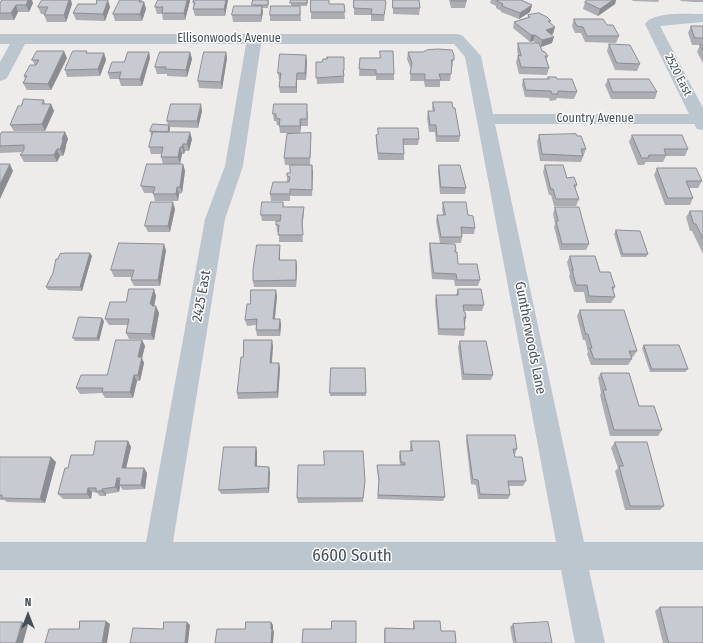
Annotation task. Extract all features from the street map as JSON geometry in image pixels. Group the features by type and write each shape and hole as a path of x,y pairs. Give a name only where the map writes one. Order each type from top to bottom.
{"street":[{"name":"2520 East","path":"702,121 652,24 660,20 703,18"},
{"name":"Ellisonwoods Avenue","path":"0,39 458,39"},
{"path":"0,76 20,39"},
{"name":"2425 East","path":"157,556 215,219 234,166 254,39"},
{"name":"Guntherwoods Lane","path":"458,39 473,56 590,643"},
{"name":"Country Avenue","path":"486,119 702,121"},
{"name":"6600 South","path":"0,556 703,556"}],"building":[{"path":"2,0 28,0 26,5 16,5 11,13 0,13 0,4"},
{"path":"42,0 69,0 64,15 44,15 48,7 38,7"},
{"path":"97,0 108,0 103,14 73,13 78,4 96,4"},
{"path":"120,0 140,0 139,2 144,2 140,14 113,14"},
{"path":"158,0 187,0 184,13 162,13 163,7 155,7"},
{"path":"194,0 226,0 224,9 193,9 195,2 193,2"},
{"path":"253,0 268,0 268,5 252,5"},
{"path":"291,0 307,0 307,3 290,3"},
{"path":"311,0 329,0 329,4 344,4 345,12 311,12"},
{"path":"354,0 385,0 384,15 371,14 372,9 354,8"},
{"path":"393,0 419,0 420,8 393,8"},
{"path":"451,0 466,0 466,1 452,1"},
{"path":"521,0 532,5 520,13 502,6 503,4 497,1"},
{"path":"588,0 613,0 600,9 585,2"},
{"path":"234,6 262,6 261,15 232,15"},
{"path":"271,6 300,6 300,15 270,15"},
{"path":"539,13 547,17 551,21 548,21 555,27 546,30 554,37 542,40 535,35 531,35 514,22 530,17 528,15"},
{"path":"574,19 603,19 607,25 613,25 619,36 587,36 583,27 577,26"},
{"path":"691,26 703,26 703,38 695,38"},
{"path":"518,43 539,43 542,51 548,56 545,56 549,68 521,67 518,55 521,56"},
{"path":"609,44 630,45 640,64 617,63"},
{"path":"438,49 452,50 454,60 451,60 451,74 439,74 441,80 425,80 425,74 410,74 412,63 408,52 423,52"},
{"path":"37,51 64,51 48,84 23,83 27,76 24,76 30,65 36,65 39,60 32,60"},
{"path":"73,51 104,53 98,69 65,70"},
{"path":"380,51 393,51 394,74 376,74 376,70 359,69 360,58 380,58"},
{"path":"128,52 149,52 140,79 119,79 121,72 108,73 112,62 124,62"},
{"path":"160,52 190,52 186,70 155,67"},
{"path":"204,52 226,52 221,82 198,81"},
{"path":"280,54 306,55 305,73 297,73 296,87 279,87 281,73 278,73"},
{"path":"327,57 344,57 344,76 316,78 316,62 322,62 323,59 327,59"},
{"path":"548,77 556,77 557,79 572,79 577,92 558,91 558,94 552,94 551,91 526,90 523,79 549,79"},
{"path":"608,79 649,79 657,92 613,92"},
{"path":"24,99 44,100 42,104 51,104 42,124 10,125 18,106 21,106"},
{"path":"433,102 452,102 453,108 455,108 460,136 437,136 436,125 430,125 428,111 434,111"},
{"path":"171,104 201,104 197,121 167,121"},
{"path":"274,104 307,104 307,119 300,119 300,126 279,126 280,119 276,118 276,114 273,114"},
{"path":"153,124 169,125 168,132 150,131"},
{"path":"378,128 418,128 419,139 403,139 404,154 378,153 376,135 378,134"},
{"path":"2,132 65,132 60,149 57,149 54,155 20,155 24,150 24,145 0,146 0,136"},
{"path":"153,132 190,132 187,144 183,144 182,147 180,147 178,157 161,157 163,147 149,147"},
{"path":"311,133 310,158 284,158 287,134"},
{"path":"576,134 577,136 581,136 586,149 581,149 583,156 542,154 539,135"},
{"path":"632,135 682,135 688,149 664,149 666,155 649,155 648,158 642,158"},
{"path":"0,164 10,164 0,184"},
{"path":"147,164 183,164 180,187 177,187 176,194 153,194 155,187 141,186"},
{"path":"290,165 312,165 312,190 290,189 290,194 270,194 273,182 289,182 290,177 287,176 287,173 290,173"},
{"path":"439,165 460,165 466,188 441,187"},
{"path":"545,165 563,165 567,178 574,177 577,185 574,185 579,199 556,199 553,189 551,189"},
{"path":"657,168 696,168 702,181 686,181 693,198 668,198"},
{"path":"151,202 173,202 168,226 145,226"},
{"path":"262,202 283,202 283,207 304,207 302,222 303,235 278,235 279,225 276,225 276,221 280,221 281,215 261,215"},
{"path":"443,202 466,202 468,215 473,216 475,228 461,227 462,237 441,237 437,215 445,215"},
{"path":"555,207 579,207 589,244 562,244 556,221 558,221"},
{"path":"690,211 703,211 703,239 696,224 694,224"},
{"path":"616,230 640,231 648,254 623,254"},
{"path":"119,243 164,244 158,280 131,280 134,270 111,270"},
{"path":"430,243 455,244 458,264 477,264 480,280 457,280 456,274 434,273"},
{"path":"257,245 280,245 279,260 296,260 296,280 253,281 253,270"},
{"path":"90,253 80,287 46,287 53,273 56,259 58,259 60,254"},
{"path":"570,256 595,256 600,272 610,272 615,287 612,287 615,297 589,296 587,285 576,285"},
{"path":"129,289 154,289 150,304 152,304 152,306 156,306 151,334 126,333 129,319 105,319 110,302 126,302"},
{"path":"458,289 481,289 484,305 463,305 466,318 464,317 465,329 439,329 436,295 458,295"},
{"path":"251,290 276,290 273,319 280,319 279,330 256,330 257,319 245,320 247,304 250,304"},
{"path":"580,310 624,310 637,351 629,351 632,359 594,359"},
{"path":"79,317 102,318 97,338 73,338"},
{"path":"116,340 142,340 138,357 142,357 138,375 134,375 130,392 102,392 103,388 76,388 81,375 107,375"},
{"path":"244,340 272,340 270,363 279,363 277,392 237,393 241,357 243,357"},
{"path":"460,341 486,341 493,375 464,374"},
{"path":"644,345 679,345 688,369 652,369"},
{"path":"331,368 365,368 366,393 330,393"},
{"path":"601,373 629,373 639,406 654,406 662,430 614,430 603,390 606,390"},
{"path":"467,435 515,435 517,449 513,449 515,457 522,457 526,481 508,481 510,495 480,494 478,480 473,479"},
{"path":"96,441 128,441 122,468 144,468 141,485 119,485 120,478 117,478 115,487 102,489 102,491 96,491 96,488 88,488 87,494 58,494 65,468 68,468 71,455 93,455"},
{"path":"411,441 439,441 445,497 378,495 379,479 377,465 405,465 405,463 401,462 400,451 412,451"},
{"path":"615,442 647,442 664,506 630,506 619,466 623,466"},
{"path":"224,447 256,447 255,466 269,467 268,488 219,490"},
{"path":"324,451 363,451 365,481 363,498 297,498 298,465 324,465"},
{"path":"0,457 51,457 40,499 2,498 2,495 0,495"},
{"path":"660,607 703,607 703,643 669,643"},
{"path":"80,621 106,621 102,643 45,643 49,629 79,629"},
{"path":"332,621 356,621 356,643 302,643 303,629 331,629"},
{"path":"414,621 440,621 441,631 455,631 456,643 385,643 385,628 414,629"},
{"path":"0,622 22,622 16,643 0,643"},
{"path":"164,622 187,622 185,643 130,643 133,628 163,629"},
{"path":"246,622 271,622 271,643 215,643 217,629 245,629"},
{"path":"548,622 552,643 516,643 513,624"}]}
